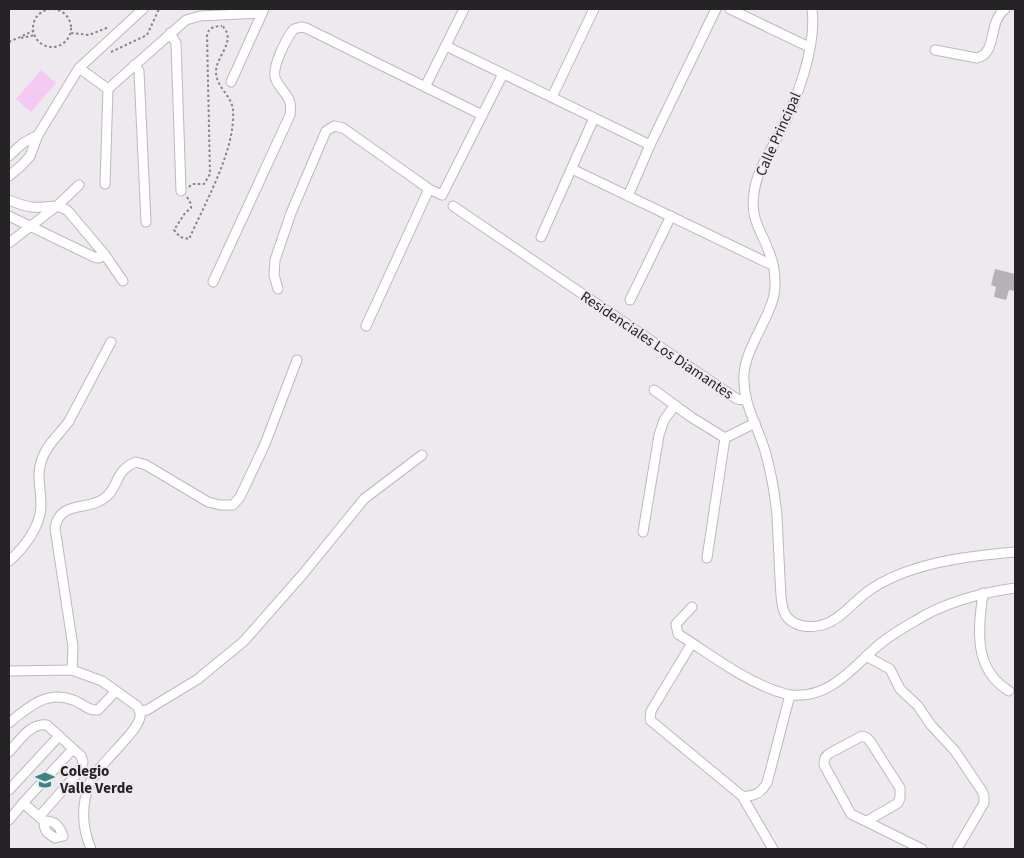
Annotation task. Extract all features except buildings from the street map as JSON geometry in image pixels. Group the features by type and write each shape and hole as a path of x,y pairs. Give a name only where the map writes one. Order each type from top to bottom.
{"street":[{"path":"9,176 30,156 38,135 79,68 143,9"},
{"path":"425,87 464,9"},
{"path":"552,97 594,9"},
{"path":"628,196 650,145 716,9"},
{"path":"730,9 809,48"},
{"name":"Calle Principal","path":"745,400 744,376 747,358 775,293 769,252 755,222 754,192 757,177 794,106 813,30 812,9"},
{"path":"935,50 977,58 982,56 989,49 996,19 1005,9"},
{"path":"105,184 108,89 186,20 192,17 263,11 231,82"},
{"path":"214,282 288,121 291,108 289,96 276,80 274,68 292,30 299,27 306,28 482,115"},
{"path":"170,33 176,43 181,191"},
{"path":"446,46 650,145"},
{"path":"134,65 139,71 146,222"},
{"path":"79,68 108,89"},
{"path":"278,289 274,268 284,233 324,134 328,129 334,126 343,128 440,195 443,194 503,74"},
{"path":"541,237 594,118"},
{"path":"9,156 23,143 38,135"},
{"path":"572,169 772,265"},
{"path":"9,243 58,205 78,185"},
{"path":"366,326 429,188"},
{"path":"9,200 34,208 58,205 68,211 105,255 123,281"},
{"name":"Residenciales Los Diamantes","path":"452,206 737,399 745,400 764,450 774,493 782,599 785,614 796,625 825,625 836,620 867,592 895,576 970,556 1015,552"},
{"path":"9,216 94,257 105,255"},
{"path":"630,300 671,216"},
{"path":"9,561 34,530 40,518 39,472 48,446 61,433 69,421 111,342"},
{"path":"72,670 73,647 55,528 56,519 63,512 98,502 107,497 121,472 128,465 136,462 146,465 208,502 220,505 233,505 240,497 265,444 297,360"},
{"path":"654,390 725,438"},
{"path":"643,532 659,435 664,420 674,405"},
{"path":"725,438 755,423"},
{"path":"707,558 725,438"},
{"path":"140,711 147,710 198,679 244,641 303,574 364,499 422,455"},
{"path":"692,606 676,624 678,634 742,676 790,695 820,691 836,684 884,642 916,620 946,605 983,593 1015,588"},
{"path":"983,593 978,636 981,653 992,677 1008,691"},
{"path":"692,643 650,711 650,720 742,796 773,849"},
{"path":"866,656 890,669 900,688 918,706 931,725 955,751 982,791 984,803 957,849"},
{"path":"9,671 72,670 102,682 137,706 140,711 136,726 98,769 84,799 85,833 90,849"},
{"path":"9,723 40,700 52,697 73,700 92,711 98,710 116,691"},
{"path":"742,796 758,793 767,783 790,695"},
{"path":"9,752 34,726 41,724 47,725 81,756 83,762 81,769 41,819 23,803"},
{"path":"9,790 59,736"},
{"path":"867,821 898,803 900,788 870,741 862,736 826,756 824,765 848,810 855,817 867,821 922,849"},
{"path":"9,820 73,749"}],"path":[{"path":"58,9 68,17 71,25 71,33 66,41 54,47 40,43 33,31 34,23 41,13 49,10 58,9"},
{"path":"108,54 147,35 159,9"},
{"path":"222,14 222,26 228,38 216,64 216,74 218,83 227,98 232,102 232,132 228,150 189,239 180,237 174,230 185,213 191,208 185,191 192,184 204,184 210,174 207,34 214,26 222,26"},
{"path":"71,33 89,35 128,22"},
{"path":"9,42 33,31"},
{"path":"16,38 35,35"}],"shaded area":[{"path":"41,70 56,83 31,112 16,99"}],"place":[{"name":"Colegio Valle Verde","path":"45,780"}]}
